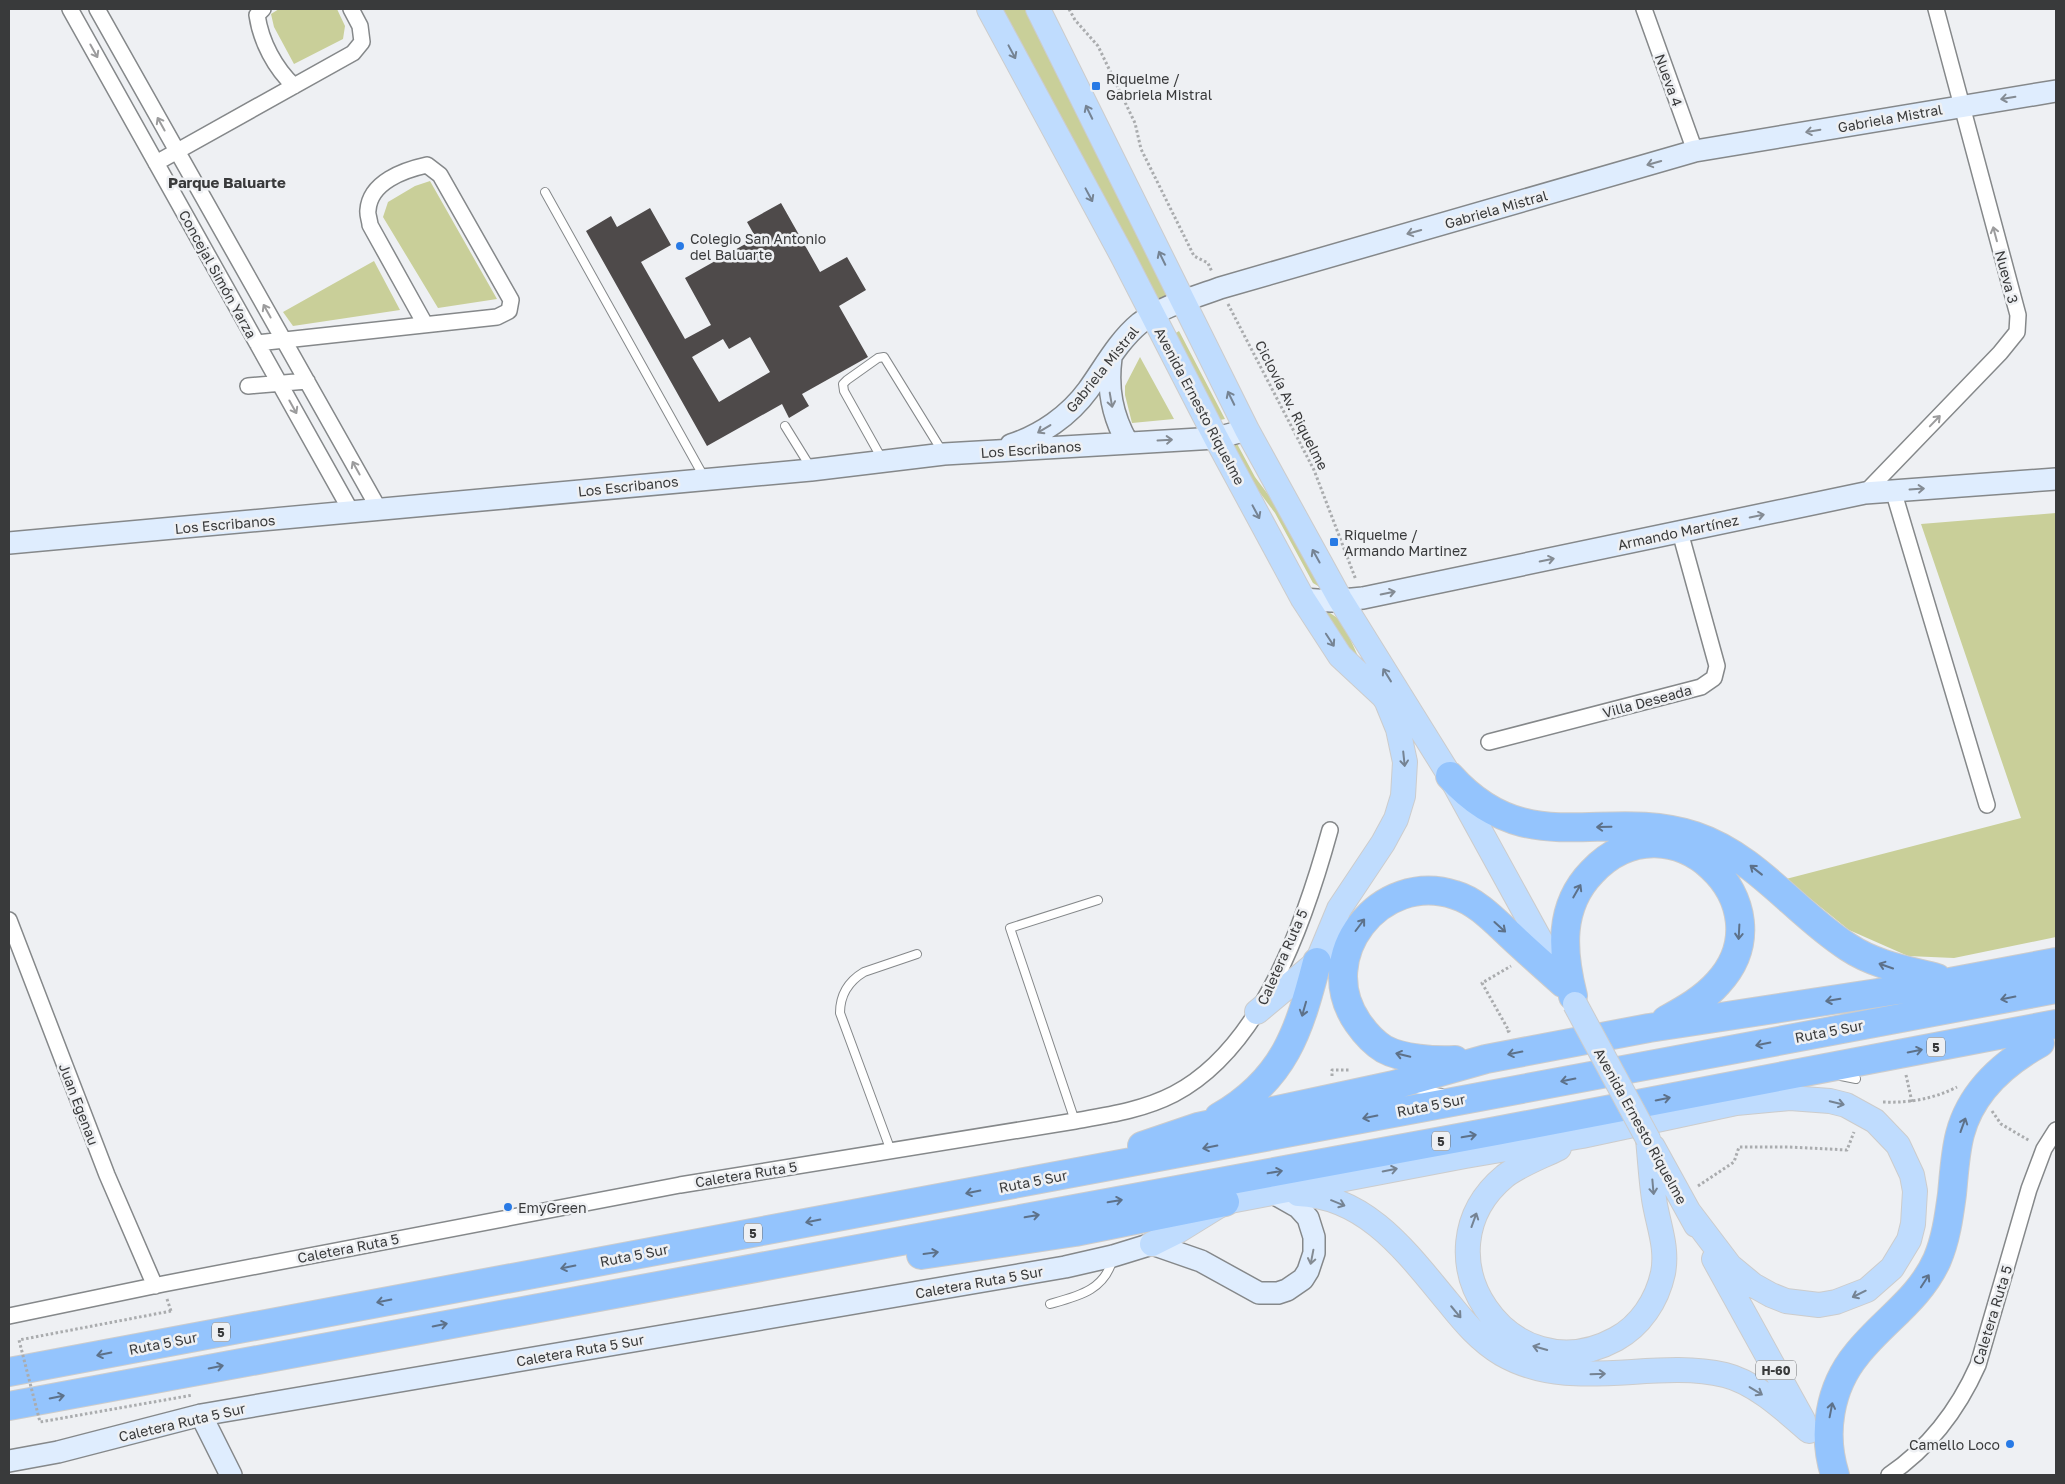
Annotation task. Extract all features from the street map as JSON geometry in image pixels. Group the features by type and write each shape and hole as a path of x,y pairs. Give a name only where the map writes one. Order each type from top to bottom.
{"highway":[{"path":"1450,776 1471,797 1483,805 1506,816 1534,825 1566,828 1657,828 1696,836 1743,861 1848,948 1892,968 1950,982"},
{"path":"1569,993 1564,952 1567,916 1576,891 1596,867 1616,852 1641,844 1653,843 1676,846 1688,850 1708,863 1724,880 1731,892 1739,917 1738,944 1728,971 1719,983 1682,1012 1649,1028"},
{"path":"1486,1059 1441,1060 1420,1058 1386,1050 1373,1041 1354,1018 1346,997 1343,974 1349,945 1363,920 1386,902 1406,894 1427,890 1449,893 1469,901 1531,954 1569,993"},
{"path":"1198,1128 1231,1110 1246,1099 1260,1087 1281,1061 1298,1030 1317,962"},
{"path":"1073,1173 1156,1141 1198,1128 1304,1100 1394,1084 1486,1059 1649,1028 1950,982 2056,962"},
{"name":"Ruta 5 Sur","path":"9,1372 2056,989"},
{"path":"1736,1103 1975,1058 2051,1035"},
{"path":"1834,1475 1828,1426 1839,1384 1857,1354 1914,1296 1927,1278 1937,1259 1948,1219 1960,1134 1974,1102 2001,1070 2051,1035"},
{"name":"5","path":"9,1406 605,1294 1496,1131 1815,1070 2051,1035"},
{"path":"605,1294 759,1278 1065,1234 1225,1202"}],"main road":[{"name":"Avenida Ernesto Riquelme","path":"989,9 1303,600 1340,656 1383,696 1419,742 1450,776"},
{"name":"Avenida Ernesto Riquelme","path":"1038,9 1247,430 1351,599 1834,1475"},
{"name":"Gabriela Mistral","path":"994,451 1018,443 1039,432 1070,411 1087,392 1128,335 1152,314 1220,288 1695,151 1961,105 2056,91"},
{"path":"1112,356 1109,373 1110,400 1119,429 1127,442"},
{"name":"Los Escribanos","path":"9,543 352,513 705,478 812,470 944,454 1216,438 1247,430"},
{"name":"Armando Martínez","path":"1303,600 1351,599 1865,494 1893,490 2056,478"},
{"path":"1257,1012 1317,962 1339,909 1391,830 1403,796 1405,779 1402,745 1395,721 1383,696"},
{"path":"1152,1244 1178,1231 1225,1202 1465,1156 1582,1136 1736,1103 1790,1098 1830,1101 1854,1108 1875,1121 1898,1145 1912,1175 1916,1207 1909,1240 1892,1268 1867,1290 1836,1302 1803,1304 1786,1301 1771,1295 1753,1285 1730,1266 1684,1204"},
{"path":"1582,1136 1521,1166 1495,1186 1477,1212 1468,1243 1470,1275 1475,1290 1491,1317 1509,1334 1530,1345 1560,1352 1592,1349 1621,1336 1644,1315 1659,1288 1665,1256 1664,1240 1654,1200 1648,1139"},
{"path":"1152,1244 1201,1261 1259,1292 1278,1293 1287,1290 1303,1279 1308,1271 1314,1253 1314,1237 1308,1218 1298,1207 1273,1193"},
{"path":"1273,1193 1320,1196 1360,1212 1379,1225 1401,1246 1472,1330 1502,1354 1519,1362 1555,1373 1682,1371 1727,1375 1764,1395 1809,1431"},
{"name":"Caletera Ruta 5 Sur","path":"9,1461 58,1452 197,1405 1065,1267 1113,1256 1152,1244"},
{"path":"197,1405 231,1475"}],"street":[{"name":"Concejal Simón Yarza","path":"70,9 352,513"},
{"name":"Concejal Simón Yarza","path":"97,9 380,510"},
{"path":"263,9 257,16 260,33 278,68 294,86"},
{"path":"156,163 353,53 362,42 360,26 351,9"},
{"name":"Nueva 4","path":"1644,9 1695,151"},
{"name":"Nueva 3","path":"1865,494 2000,353 2017,332 2018,316 1936,9"},
{"path":"257,344 497,317 509,311 510,300 440,175 427,165 410,168 382,183 372,198 368,210 370,225 425,324"},
{"path":"248,386 307,381"},
{"path":"1893,490 1987,805"},
{"name":"Villa Deseada","path":"1489,742 1701,687 1714,678 1717,666 1680,532"},
{"name":"Caletera Ruta 5","path":"9,1316 680,1185 1076,1121 1136,1109 1174,1094 1192,1083 1222,1058 1257,1012 1276,978 1297,929 1318,874 1330,830"},
{"name":"Juan Egenau","path":"9,920 107,1175 155,1286"},
{"name":"Caletera Ruta 5","path":"1890,1475 1920,1451 1938,1432 1967,1388 1978,1365 2036,1169 2056,1130"}],"lane":[{"path":"546,192 705,478"},
{"path":"883,461 844,391 843,384 878,358 884,356 944,454"},
{"path":"785,426 812,470"},
{"path":"1076,1121 1010,928 1098,900"},
{"path":"891,1151 840,1013 840,1005 845,990 857,976 917,954"},
{"path":"1815,1070 1856,1079"},
{"path":"1364,1082 1394,1084 1470,1098"},
{"path":"1050,1304 1084,1294 1097,1286 1108,1273 1113,1256"}],"path":[{"name":"Ciclovía Av. Riquelme","path":"1069,9 1075,20 1098,46 1135,124 1141,150 1194,256 1208,263 1314,470 1351,599"},
{"path":"1482,983 1531,954"},
{"path":"1905,1070 1912,1102"},
{"path":"1684,1204 1734,1162"},
{"path":"171,1311 19,1340 40,1422 197,1405"}],"green space":[{"path":"279,9 337,9 345,26 343,39 294,64 274,27 271,14"},
{"path":"1000,9 1026,9 1169,297 1159,302"},
{"path":"430,181 497,299 438,308 383,217 388,202 415,186"},
{"path":"374,261 400,310 293,326 283,312"},
{"path":"1179,331 1225,419 1220,420 1174,334"},
{"path":"1140,357 1174,419 1132,423 1125,395 1125,386"},
{"path":"1235,440 1255,477 1279,509 1323,589 1313,583 1275,513 1251,481 1230,442"},
{"path":"2056,513 2056,937 1954,958 1908,956 1849,930 1786,879 2021,818 1921,524"},
{"path":"1324,609 1342,621 1367,676"}],"building":[{"path":"781,203 820,272 847,257 866,290 839,306 868,357 802,394 809,406 789,418 782,404 707,446 586,231 611,216 617,227 650,208 671,245 641,262 685,339 711,325 685,278 756,238 747,222","holes":["750,337 770,372 719,402 692,357 723,339 729,349"]}],"place":[{"name":"Riquelme / Gabriela Mistral","path":"1096,86"},
{"name":"Colegio San Antonio del Baluarte","path":"680,246"},
{"name":"Riquelme / Armando Martinez","path":"1334,542"},
{"name":"EmyGreen","path":"508,1207"},
{"name":"Camello Loco","path":"2010,1444"}],"district":[{"name":"Parque Baluarte","path":"227,182"}]}
